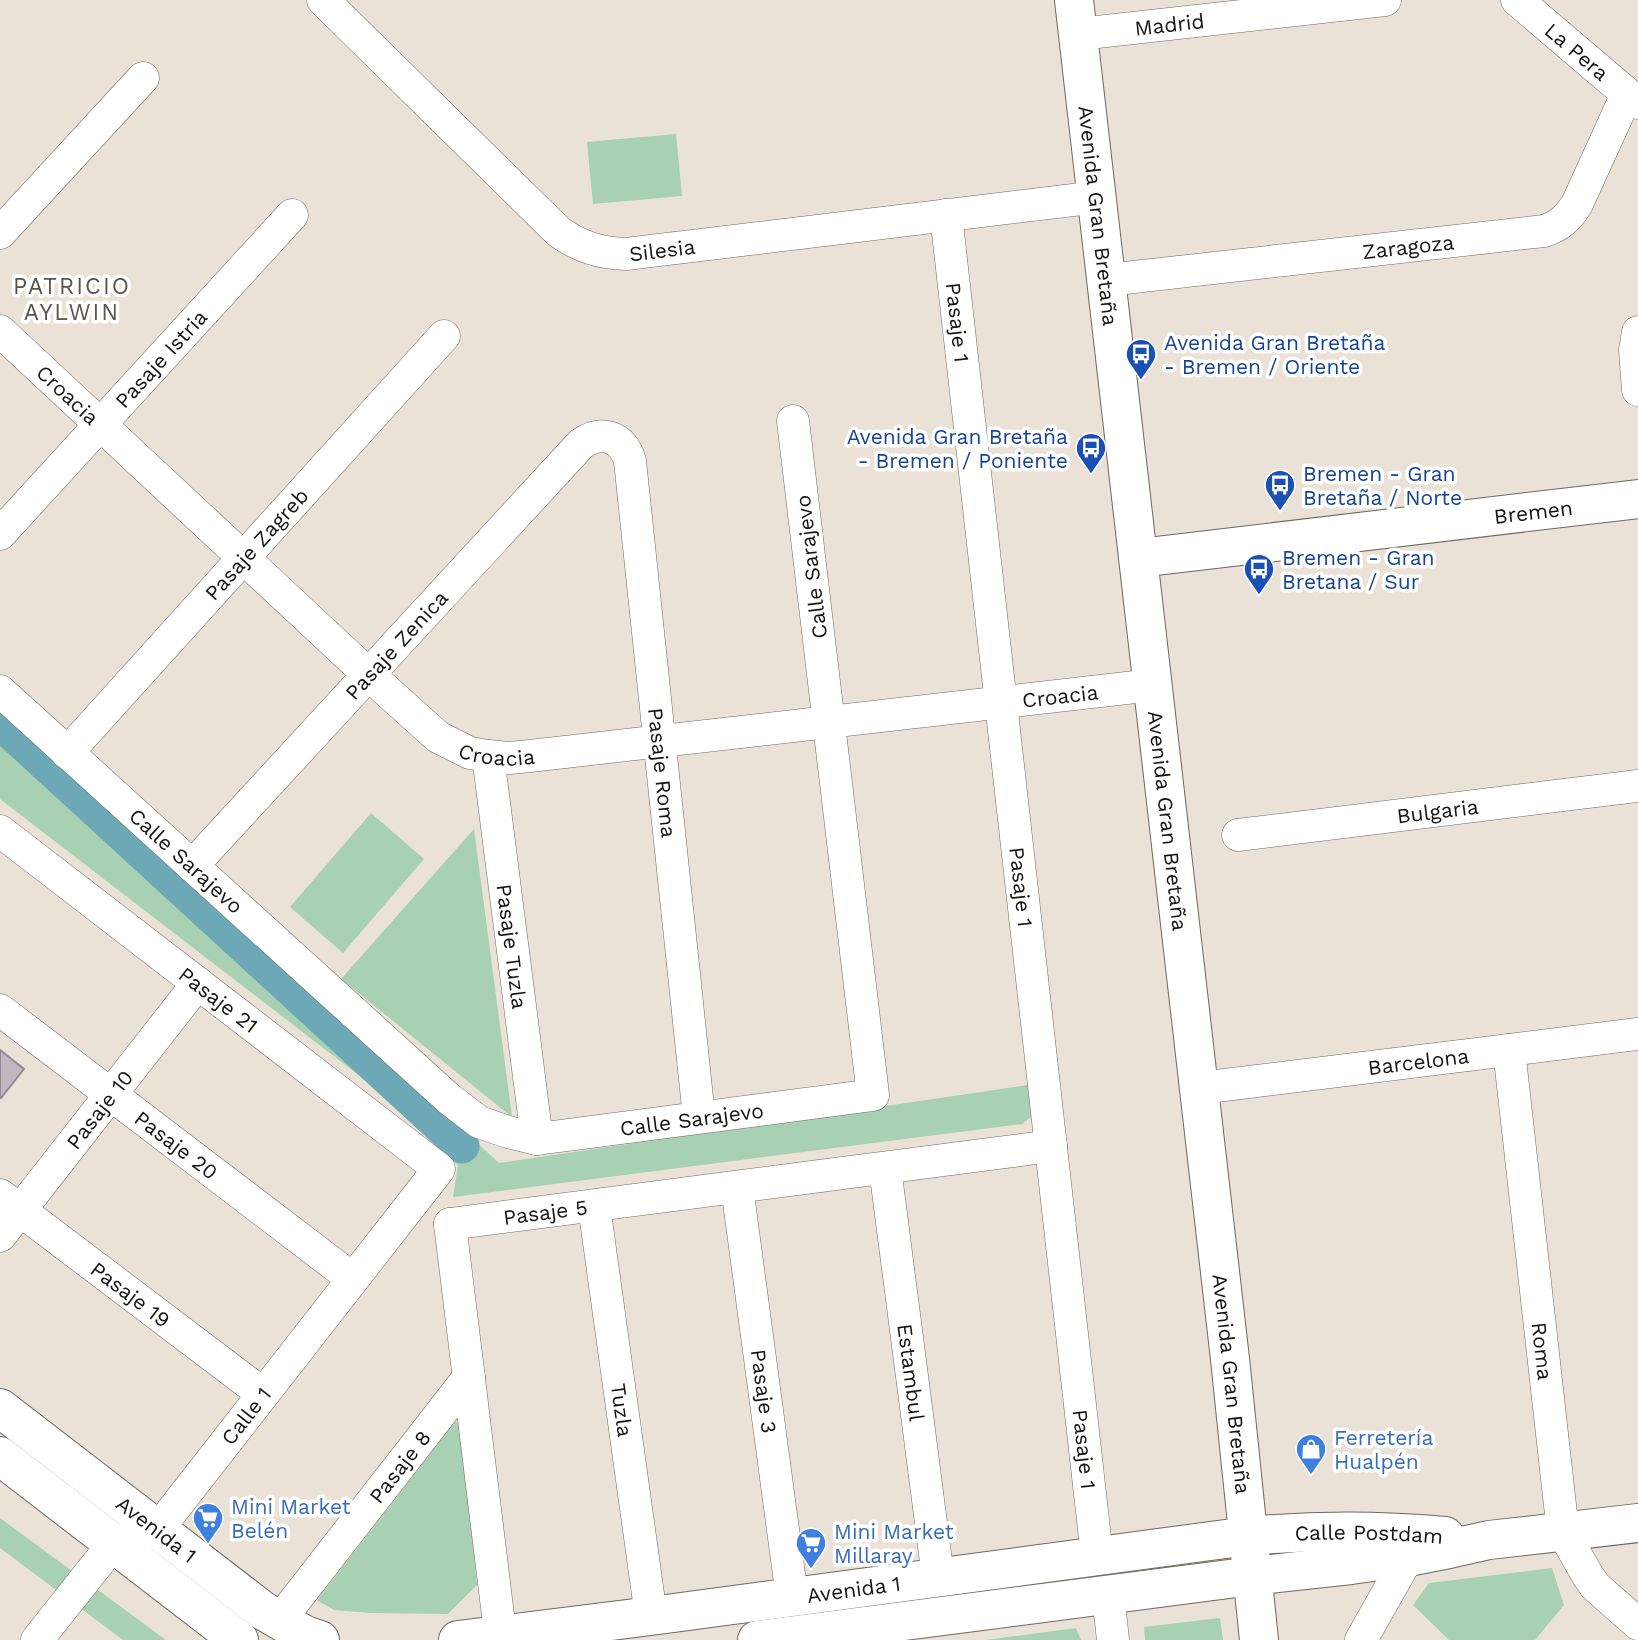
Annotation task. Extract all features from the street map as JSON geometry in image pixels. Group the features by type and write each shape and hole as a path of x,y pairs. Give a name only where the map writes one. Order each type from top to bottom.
{"street":[{"name":"Silesia","path":"323,0 559,232 589,249 626,254 1098,197"},
{"name":"Madrid","path":"1077,17 1385,0"},
{"name":"La Pera","path":"1517,0 1632,98"},
{"name":"Avenida Gran Bretaña","path":"1077,17 1229,1345 1259,1640"},
{"path":"0,233 143,78"},
{"name":"Zaragoza","path":"1107,280 1554,228 1571,214 1632,98"},
{"name":"Pasaje Istria","path":"0,534 292,215"},
{"name":"Pasaje 1","path":"946,215 1097,1556"},
{"name":"Croacia","path":"0,331 438,737 470,753 509,758 1153,685"},
{"path":"1638,332 1635,350 1638,390"},
{"name":"Pasaje Zagreb","path":"67,753 444,336"},
{"name":"Calle Sarajevo","path":"0,691 448,1098 479,1122 537,1139 873,1095 793,421"},
{"name":"Pasaje Zenica","path":"192,866 581,444 589,438 608,437"},
{"name":"Pasaje Roma","path":"608,437 623,446 630,461 699,1117"},
{"name":"Bremen","path":"1139,558 1638,499"},
{"name":"Pasaje Tuzla","path":"488,757 537,1139"},
{"name":"Bulgaria","path":"1238,835 1638,786"},
{"name":"Pasaje 21","path":"0,831 439,1169"},
{"name":"Pasaje 10","path":"0,1236 10,1202 110,1095 198,983"},
{"name":"Pasaje 20","path":"0,1010 353,1279"},
{"name":"Barcelona","path":"1200,1088 1638,1034"},
{"name":"Roma","path":"1509,1050 1563,1532 1595,1586 1638,1624"},
{"name":"Pasaje 5","path":"450,1224 1051,1146"},
{"name":"Estambul","path":"885,1168 938,1577"},
{"name":"Calle 1","path":"158,1529 439,1169"},
{"name":"Pasaje 3","path":"737,1187 792,1597"},
{"name":"Pasaje 19","path":"10,1202 263,1394"},
{"path":"413,1203 450,1224 501,1638"},
{"name":"Tuzla","path":"594,1206 651,1616"},
{"name":"Pasaje 8","path":"279,1621 469,1377"},
{"name":"Avenida 1","path":"0,1408 246,1599 279,1621 320,1640"},
{"name":"Avenida 1","path":"0,1456 240,1640"},
{"name":"Calle Postdam","path":"1252,1576 1408,1557 1489,1540 1638,1523"},
{"path":"37,1640 114,1543 158,1529"},
{"name":"Calle Postdam","path":"1248,1536 1357,1530 1489,1540"},
{"name":"Avenida 1","path":"458,1640 501,1638 1248,1536"},
{"path":"1361,1640 1408,1557"},
{"name":"Avenida 1","path":"757,1640 949,1628 1108,1594 1252,1576"},
{"path":"1108,1594 1112,1640"}],"green space":[{"path":"676,134 682,196 593,204 587,142"},
{"path":"0,705 499,1163 1035,1084 1037,1112 1022,1124 453,1197 458,1166 431,1131 0,799"},
{"path":"371,813 424,859 343,953 290,907"},
{"path":"474,829 512,1117 341,979"},
{"path":"455,1422 461,1424 477,1585 448,1614 334,1610 317,1600"},
{"path":"0,1518 166,1640 123,1640 0,1548"},
{"path":"1552,1568 1564,1605 1535,1640 1449,1640 1413,1605 1429,1583"},
{"path":"1220,1618 1223,1640 1145,1640 1144,1627"},
{"path":"1076,1628 1081,1640 985,1640"}],"building":[{"path":"0,1050 24,1069 1,1098 0,1097"}],"waterway":[{"path":"0,722 462,1146"}],"place":[{"name":"Avenida Gran Bretaña - Bremen / Oriente","path":"1141,381"},
{"name":"Avenida Gran Bretaña - Bremen / Poniente","path":"1091,475"},
{"name":"Bremen - Gran Bretaña / Norte","path":"1280,512"},
{"name":"Bremen - Gran Bretana / Sur","path":"1259,596"},
{"name":"Ferretería Hualpén","path":"1311,1476"},
{"name":"Mini Market Belén","path":"208,1545"},
{"name":"Mini Market Millaray","path":"811,1570"}],"district":[{"name":"PATRICIO AYLWIN","path":"72,299"}]}
